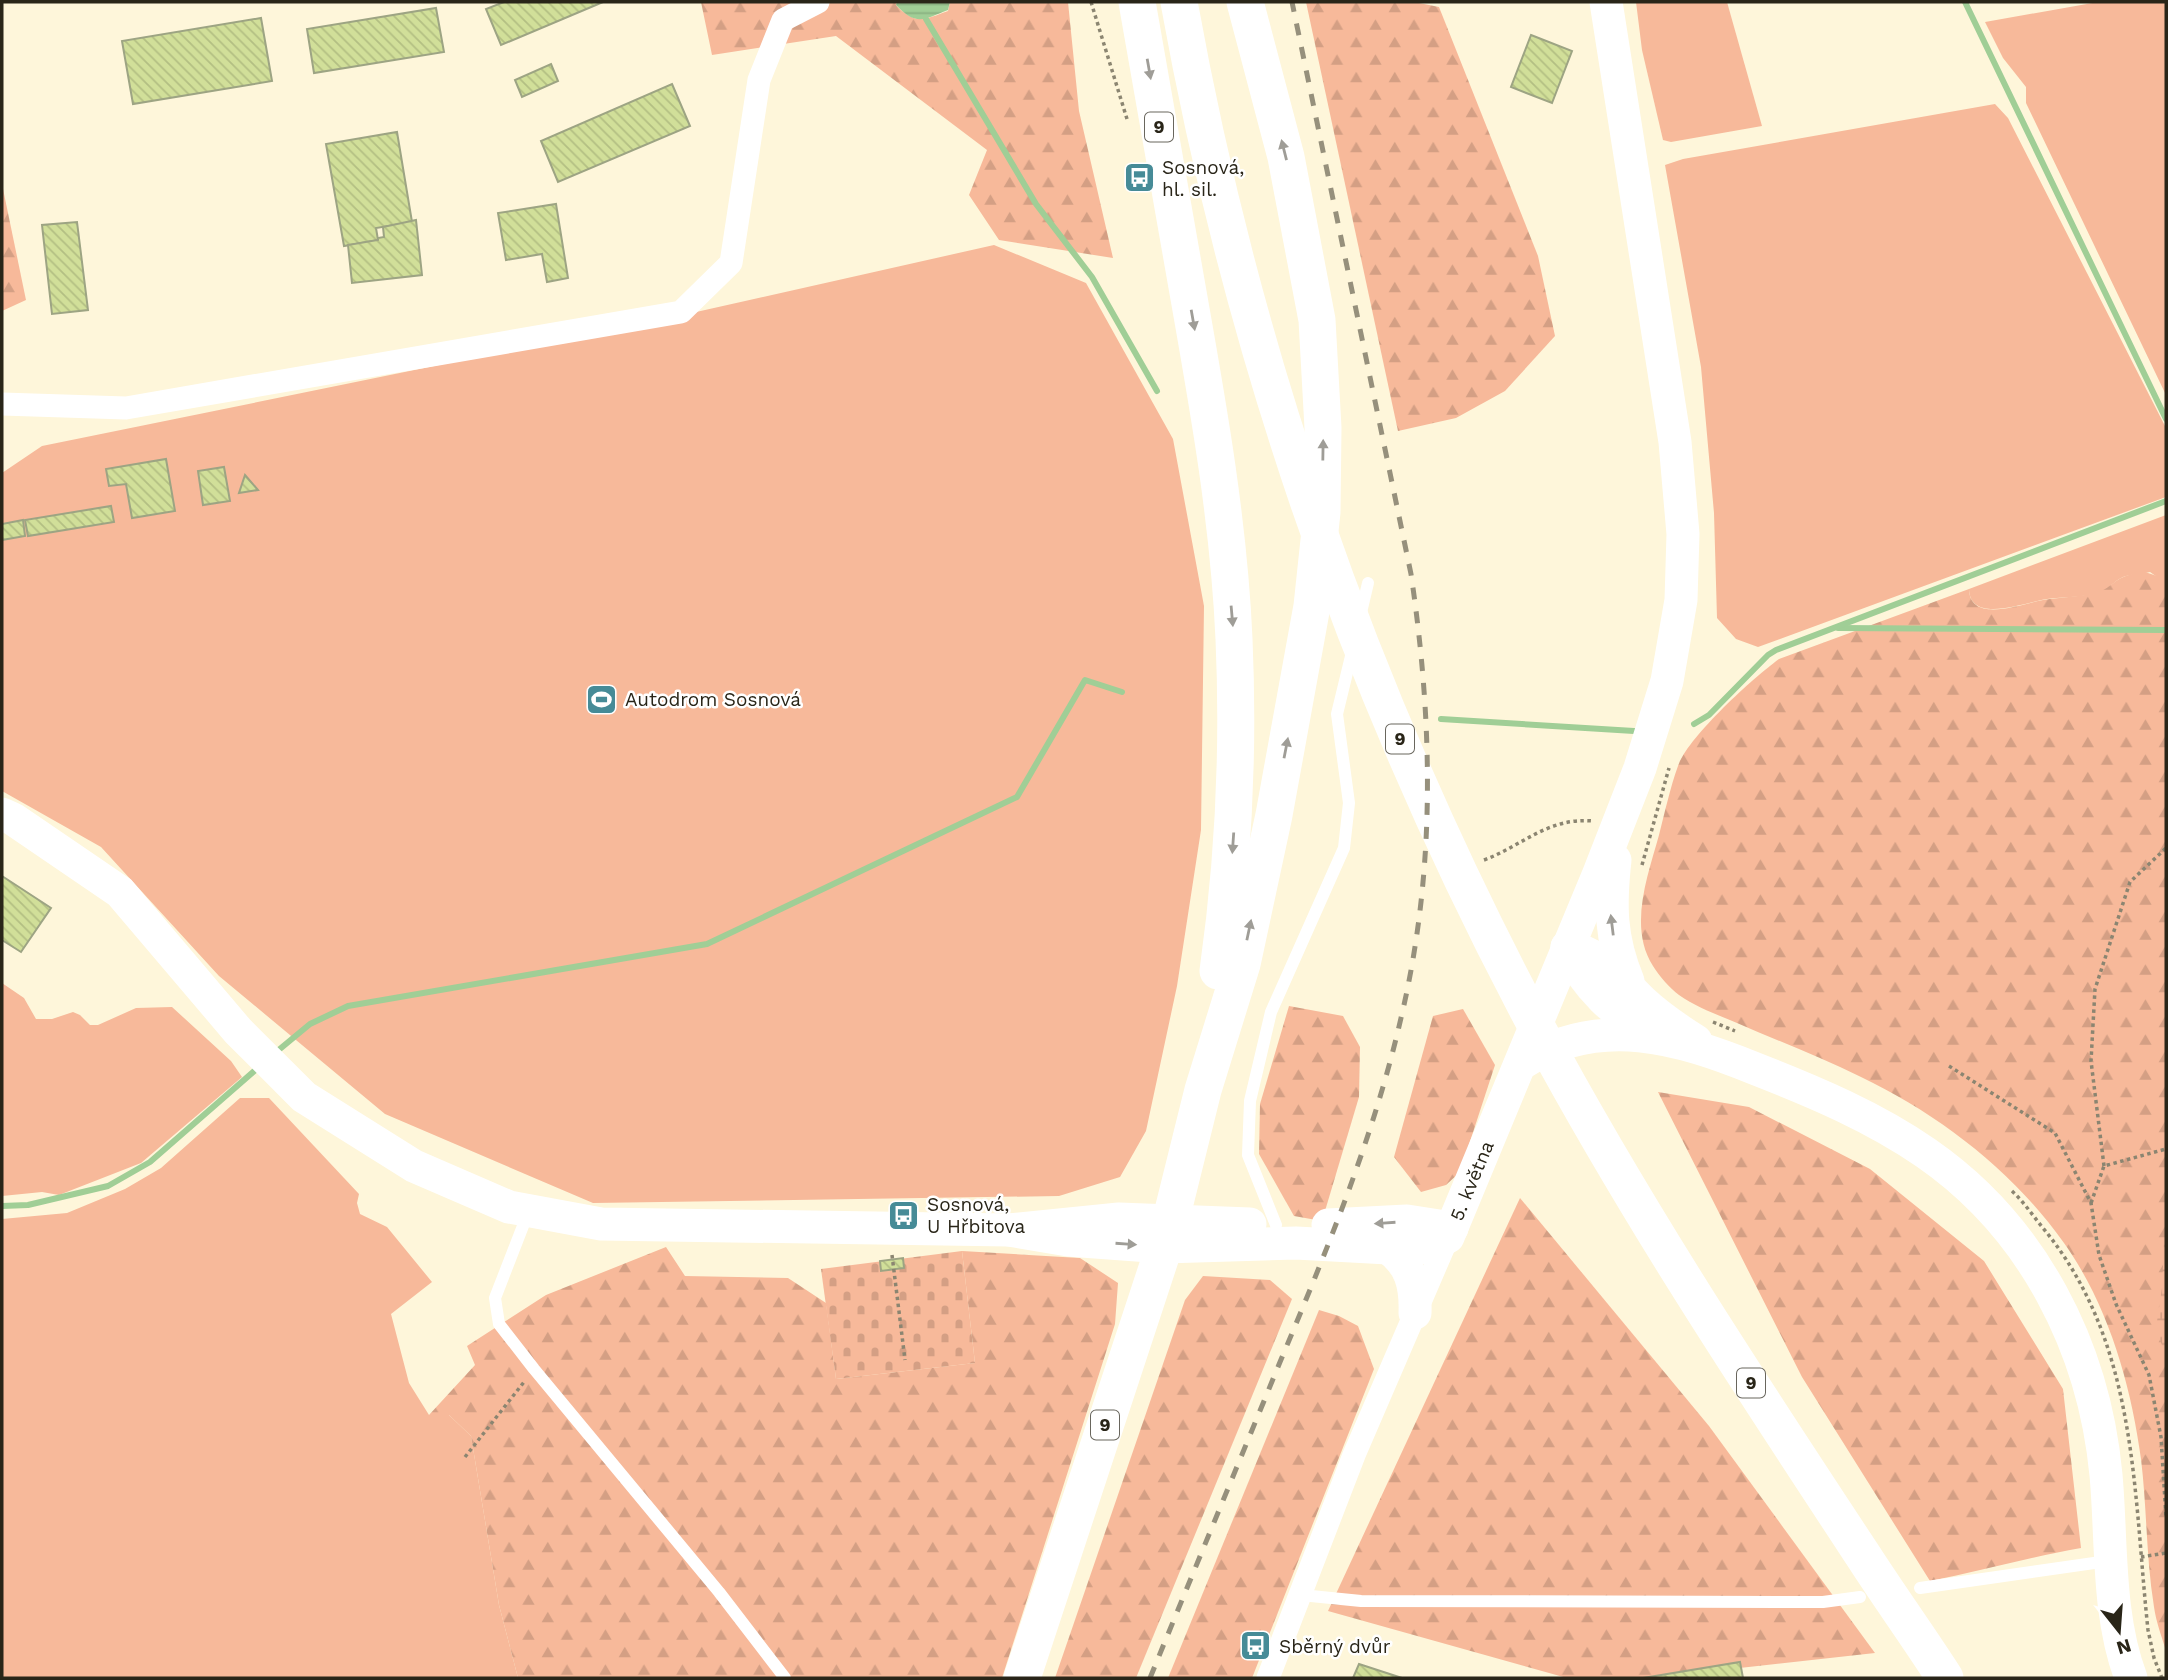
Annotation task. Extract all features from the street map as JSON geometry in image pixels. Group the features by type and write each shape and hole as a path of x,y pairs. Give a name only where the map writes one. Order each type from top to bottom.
{"main road":[{"name":"9","path":"1137,2 1218,471 1234,636 1237,742 1230,889 1203,1090"},
{"name":"9","path":"1179,2 1208,147 1255,330 1290,447 1351,622 1432,817 1526,1005 1666,1250 1945,1678"},
{"name":"9","path":"1022,1678 1168,1233 1203,1090 1242,964 1312,606 1322,512 1324,428 1317,320 1286,157 1245,2"}],"street":[{"path":"2,404 126,408 681,313 731,263 759,80 783,20 818,2"},
{"name":"5. května","path":"1268,1678 1354,1455 1450,1233 1619,823 1656,722 1667,681 1681,600 1683,534 1680,480 1606,2"},
{"path":"2,814 120,892 238,1031 304,1097 414,1166 509,1207 601,1224 1009,1230 1119,1219 1168,1233 1388,1248 1429,1247 1450,1233"},
{"path":"1619,823 1611,918 1619,957 1632,990"},
{"path":"1567,947 1602,959 1669,1024 1709,1035 1904,1139 1927,1154 1972,1190 2021,1245 2059,1306 2092,1392 2106,1475 2126,1559 2119,1635 2131,1678"},
{"path":"1567,947 1578,971 1597,993 1633,1022 1666,1040"},
{"path":"1517,1067 1536,1055 1575,1038 1611,1034 1666,1040 1709,1035"},
{"path":"1168,1233 1276,1225 1407,1221 1450,1233"},
{"path":"1388,1248 1399,1255 1409,1269 1415,1290 1415,1313"}],"lane":[{"path":"1276,1225 1248,1155 1250,1101 1271,1012 1344,848 1349,803 1337,714 1368,583"},
{"path":"529,1211 495,1298 499,1324 719,1592 785,1678"},
{"path":"1920,1588 2126,1559"},
{"path":"1301,1595 1361,1601 1809,1602 1860,1597"}],"path":[{"path":"1091,2 1127,119"},
{"path":"1641,872 1670,766"},
{"path":"1476,861 1486,860 1542,829 1581,820 1619,823"},
{"path":"2091,1203 2104,1166 2091,1061 2095,989 2130,882 2166,848"},
{"path":"1709,1035 1743,1034"},
{"path":"1948,1066 2055,1133 2091,1203 2099,1255 2116,1304 2150,1376 2161,1437 2166,1517"},
{"path":"2104,1166 2166,1149"},
{"path":"2007,1187 2058,1246 2087,1295 2102,1330 2127,1417 2133,1455 2126,1559 2162,1678"},
{"path":"892,1255 905,1360"},
{"path":"466,1457 534,1369"},
{"path":"2126,1559 2166,1553"}],"green space":[{"path":"701,2 897,2 896,5 909,16 920,19 948,11 950,2 1068,2 1079,111 1113,258 999,240 969,195 987,150 836,36 712,55"},
{"path":"1306,2 1414,2 1439,7 1538,256 1555,336 1505,391 1456,418 1398,431"},
{"path":"1636,2 1727,2 1762,126 1671,142 1663,140 1642,50"},
{"path":"2098,2 2166,2 2166,395 2026,103 2026,87 2003,58 1985,22"},
{"path":"1995,104 2008,118 2166,428 2166,497 1758,647 1736,639 1717,618 1714,513 1701,367 1665,165 1683,159"},
{"path":"2,184 26,300 2,311"},
{"name":"Autodrom Sosnová","path":"994,245 1086,283 1173,439 1204,606 1201,830 1177,986 1146,1131 1120,1177 1059,1196 593,1203 385,1114 219,976 101,847 2,791 2,473 42,446 665,319"},
{"path":"2166,515 2166,579 2160,579 2150,572 2126,576 2095,594 2047,599 2000,609 1979,606 1972,600 1969,589"},
{"path":"2142,571 2166,579 2166,1651 2151,1589 2141,1459 2124,1374 2093,1292 2064,1243 2022,1192 1998,1169 1973,1147 1919,1109 1846,1070 1707,1010 1679,995 1653,966 1642,935 1641,918 1642,901 1672,783 1684,754 1722,709 1779,659 1969,589 1972,600 1978,606 1999,609 2098,592 2121,578"},
{"path":"2,983 24,998 36,1019 52,1019 73,1012 90,1025 98,1025 136,1008 172,1007 231,1061 242,1077 141,1163 59,1195 42,1192 2,1196"},
{"path":"1289,1006 1343,1016 1360,1047 1359,1097 1322,1221 1294,1216 1259,1154 1260,1104"},
{"path":"1463,1009 1495,1065 1460,1172 1446,1185 1421,1192 1394,1157 1433,1016"},
{"path":"1658,1092 1749,1107 1870,1169 1984,1261 2063,1389 2081,1548 1930,1581 1802,1377"},
{"path":"240,1098 269,1098 359,1194 357,1203 360,1214 387,1227 432,1282 391,1314 409,1383 429,1415 449,1415 471,1436 499,1605 518,1678 2,1678 2,1219 67,1213 125,1189 161,1168"},
{"path":"1520,1198 1709,1426 1875,1653 1650,1678 1567,1678 1328,1611"},
{"path":"2166,1238 2166,1357 2156,1328"},
{"path":"666,1247 685,1276 788,1278 826,1303 836,1379 975,1363 962,1251 1080,1258 1118,1283 1115,1324 1002,1678 518,1678 499,1605 471,1436 449,1415 429,1415 475,1365 467,1346 546,1295"},
{"path":"962,1251 975,1363 836,1379 821,1269"},
{"path":"1203,1276 1270,1280 1292,1299 1136,1678 1055,1678 1185,1300"},
{"path":"1319,1310 1358,1326 1374,1369 1252,1678 1168,1678"}],"shaded area":[{"path":"897,2 950,2 948,10 920,19 903,12 896,5"}],"building":[{"path":"504,2 603,2 501,45 486,9"},
{"path":"436,8 444,52 314,73 307,29"},
{"path":"261,18 272,81 133,104 122,41"},
{"path":"1531,35 1572,51 1552,103 1511,87"},
{"path":"551,64 558,81 522,97 515,80"},
{"path":"672,84 690,126 558,182 541,141"},
{"path":"397,132 412,222 376,228 378,240 344,246 326,144"},
{"path":"556,204 568,278 547,282 542,254 506,260 498,213"},
{"path":"416,220 422,275 352,283 348,245 378,240 384,237 383,227"},
{"path":"77,222 88,310 52,314 42,225"},
{"path":"166,459 175,511 132,518 126,484 109,486 106,469"},
{"path":"224,467 230,501 203,505 198,471"},
{"path":"245,475 258,490 239,493"},
{"path":"111,506 114,522 28,536 25,520"},
{"path":"23,520 25,536 2,540 2,524"},
{"path":"2,876 51,908 21,952 2,940"},
{"path":"903,1258 904,1268 881,1271 880,1261"},
{"path":"1740,1662 1743,1678 1643,1678"},
{"path":"1359,1664 1402,1678 1353,1678"}],"waterway":[{"path":"1965,2 2166,419"},
{"path":"926,19 1036,204 1092,277 1157,391"},
{"path":"1694,724 1709,715 1776,650 2166,501"},
{"path":"1838,628 2166,630"},
{"path":"275,1053 310,1024 348,1006 707,944 1017,797 1085,680 1122,692"},
{"path":"1441,719 1634,731"},
{"path":"2,1206 28,1205 108,1186 150,1162 260,1066"}],"railway":[{"path":"1150,1678 1315,1278 1363,1149 1401,1018 1412,963 1425,852 1427,741 1424,685 1411,574 1292,2"}],"place":[{"name":"Sosnová, hl. sil.","path":"1139,178"},
{"name":"Autodrom Sosnová","path":"602,699"},
{"name":"Sosnová, U Hřbitova","path":"904,1215"},
{"name":"Sběrný dvůr","path":"1256,1646"}]}
